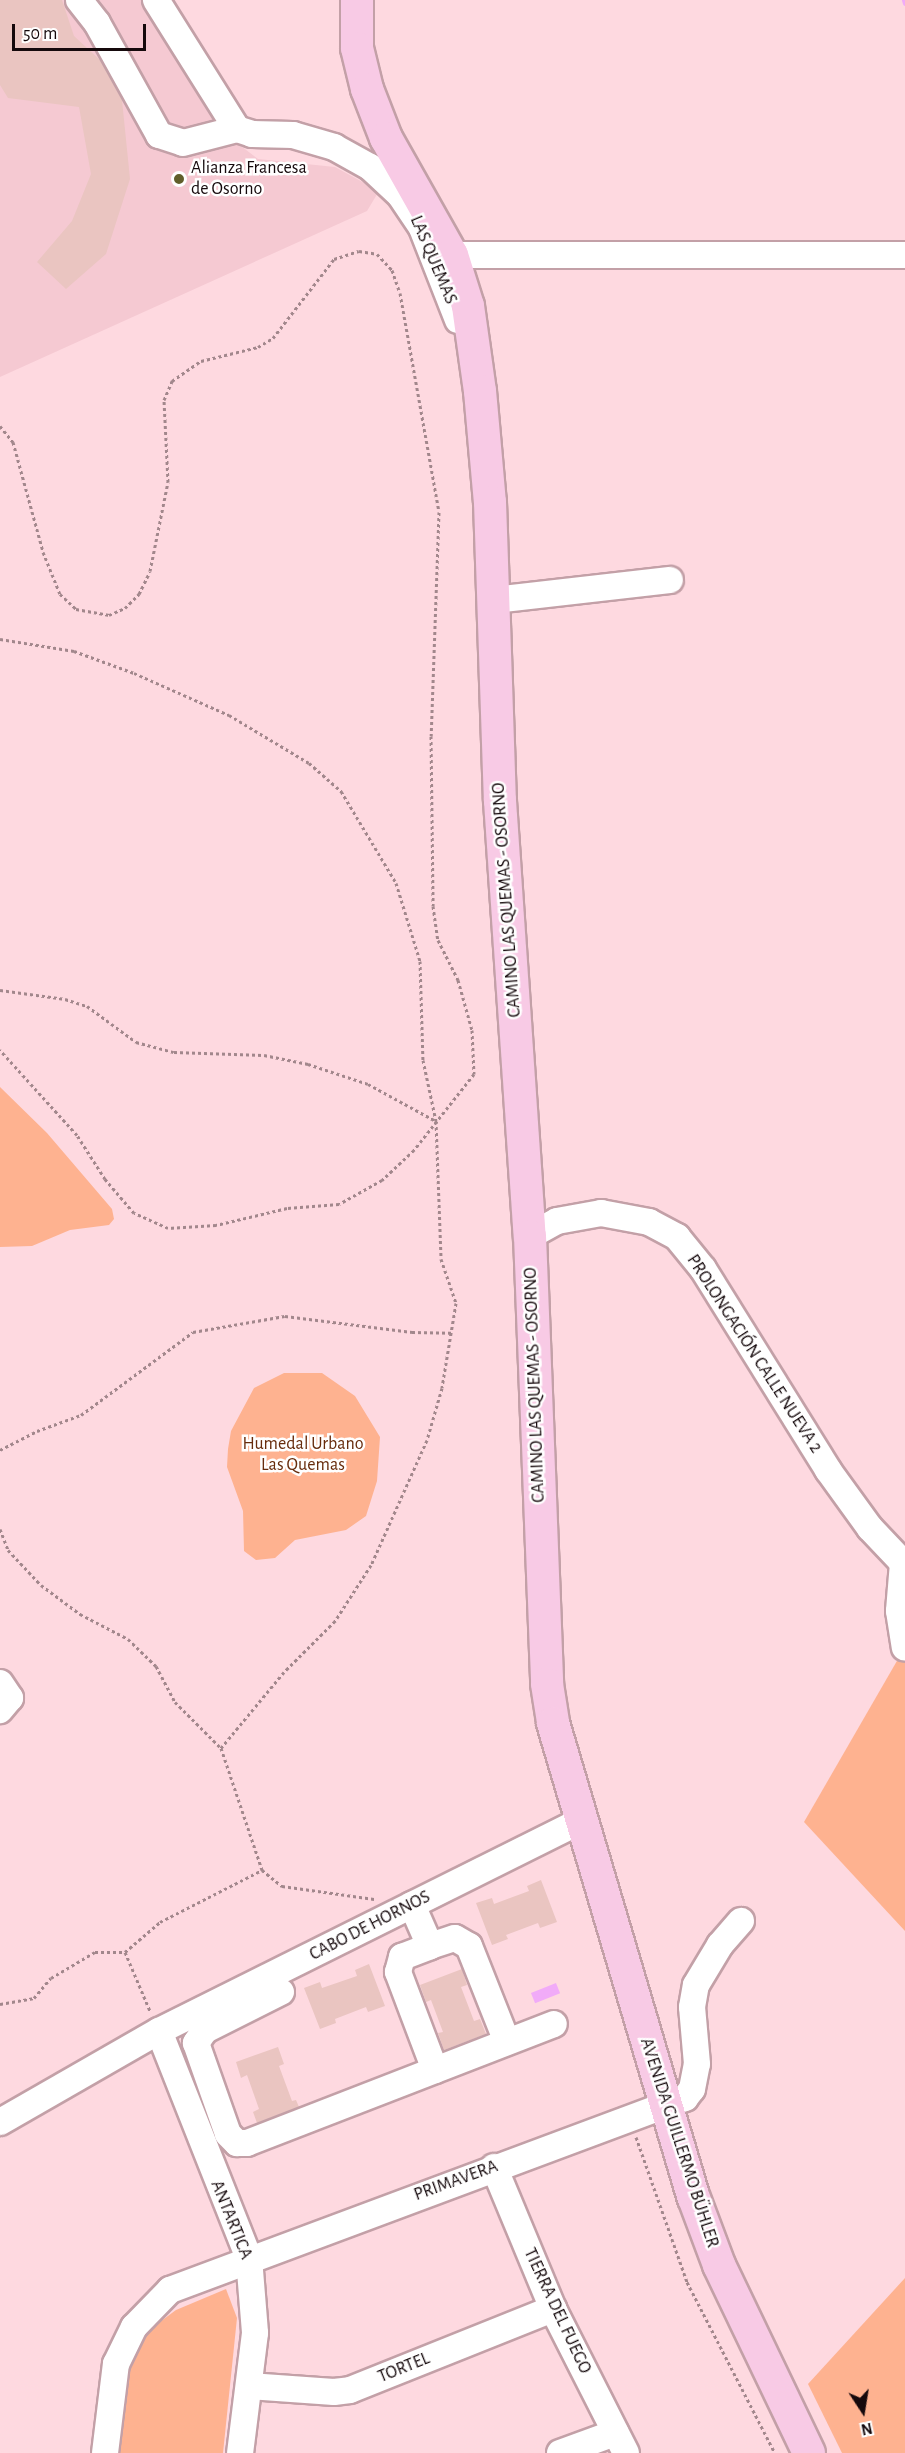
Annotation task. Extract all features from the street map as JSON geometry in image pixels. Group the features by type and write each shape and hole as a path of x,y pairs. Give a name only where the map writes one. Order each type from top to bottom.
{"main road":[{"name":"CAMINO LAS QUEMAS - OSORNO","path":"357,0 357,48 374,110 452,255 472,333 486,449 494,600 495,720 530,1236 546,1684 562,1761 581,1821"},
{"name":"AVENIDA GUILLERMO BÜHLER","path":"581,1821 664,2105 719,2265 809,2453"}],"street":[{"path":"78,0 97,23 159,135 183,143 237,129 156,0"},
{"name":"LAS QUEMAS","path":"237,129 314,140 352,156 386,180 422,228 458,320 472,333"},
{"path":"452,255 905,255"},
{"path":"494,600 670,580"},
{"name":"PROLONGACIÓN CALLE NUEVA 2","path":"530,1236 557,1221 601,1213 649,1222 677,1237 703,1269 828,1470 870,1528 904,1564"},
{"path":"904,1564 899,1611 905,1648"},
{"path":"0,1683 10,1698 0,1710"},
{"name":"CABO DE HORNOS","path":"0,2122 159,2031 581,1821"},
{"path":"412,1905 430,1946"},
{"name":"PRIMAVERA","path":"105,2453 116,2364 142,2316 176,2287 494,2167 664,2105 678,2102 692,2089 697,2056 693,1995 711,1958 741,1921"},
{"path":"435,2070 398,1972 402,1957 430,1946 455,1938 469,1946 507,2042"},
{"path":"281,1992 205,2030 196,2043 228,2134 237,2143 247,2143 554,2024"},
{"name":"ANTARTICA","path":"159,2031 249,2258 255,2327 240,2453"},
{"name":"TIERRA DEL FUEGO","path":"494,2167 553,2309 620,2443"},
{"name":"TORTEL","path":"249,2386 334,2392 350,2390 553,2309"},
{"path":"560,2453 620,2443"}],"path":[{"path":"0,426 13,442 44,552 60,594 76,609 110,615 125,608 139,594 150,571 168,482 164,400 172,381 201,361 258,347 273,338 333,259 358,251 377,254 392,270 400,293 439,512 431,736 433,906 438,940 458,980 471,1030 474,1074 459,1098 436,1120 414,1150 382,1180 339,1204 287,1208 216,1225 168,1227 134,1213 105,1179 77,1135 0,1050"},
{"path":"0,639 74,651 229,715 309,763 341,791 396,883 413,930 420,961 423,1060 436,1120 441,1259 456,1303 442,1388 427,1440 371,1565 335,1621 285,1672 221,1748"},
{"path":"0,990 65,999 87,1006 136,1042 174,1052 264,1055 308,1064 368,1084 436,1120"},
{"path":"0,1450 81,1415 193,1332 285,1316 412,1332 452,1333"},
{"path":"0,1529 9,1550 41,1585 80,1614 128,1640 156,1665 175,1702 221,1748 262,1870 282,1886 412,1905"},
{"path":"0,2004 34,1998 51,1978 95,1952 125,1952 160,1922 262,1870"},
{"path":"125,1952 159,2031"},
{"path":"630,2118 679,2262 775,2453"}],"shaded area":[{"name":"Alianza Francesa de Osorno","path":"0,0 142,0 178,47 228,136 258,159 335,167 379,191 367,211 0,377"},
{"path":"556,1983 560,1993 535,2003 531,1993"}],"green space":[{"path":"0,1087 47,1133 112,1209 114,1219 109,1225 70,1230 32,1246 0,1247"},
{"name":"Humedal Urbano Las Quemas","path":"284,1373 322,1373 355,1396 380,1437 377,1481 366,1516 346,1530 295,1540 275,1558 256,1560 244,1551 243,1511 227,1467 228,1449 231,1431 254,1388"},
{"path":"905,1647 905,1931 804,1822"},
{"path":"905,2278 905,2453 842,2453 808,2384"},
{"path":"226,2289 237,2318 223,2453 114,2453 127,2364 149,2330 176,2310"}],"building":[{"path":"0,0 62,0 74,36 101,61 122,100 130,179 106,254 66,289 37,262 72,221 91,174 79,107 8,98 0,85"},
{"path":"541,1880 557,1922 540,1928 538,1923 506,1935 508,1939 492,1945 476,1903 492,1898 494,1904 529,1891 527,1886"},
{"path":"369,1964 385,2006 368,2012 366,2007 335,2019 336,2023 320,2029 304,1988 320,1982 322,1988 357,1976 355,1970"},
{"path":"462,1969 467,1985 461,1987 474,2021 480,2019 486,2034 444,2050 438,2033 443,2032 431,2000 426,2002 420,1985"},
{"path":"278,2047 284,2064 279,2066 292,2101 296,2100 299,2107 257,2123 253,2112 259,2109 247,2075 241,2078 236,2062"}],"place":[{"name":"Alianza Francesa de Osorno","path":"179,179"}]}
